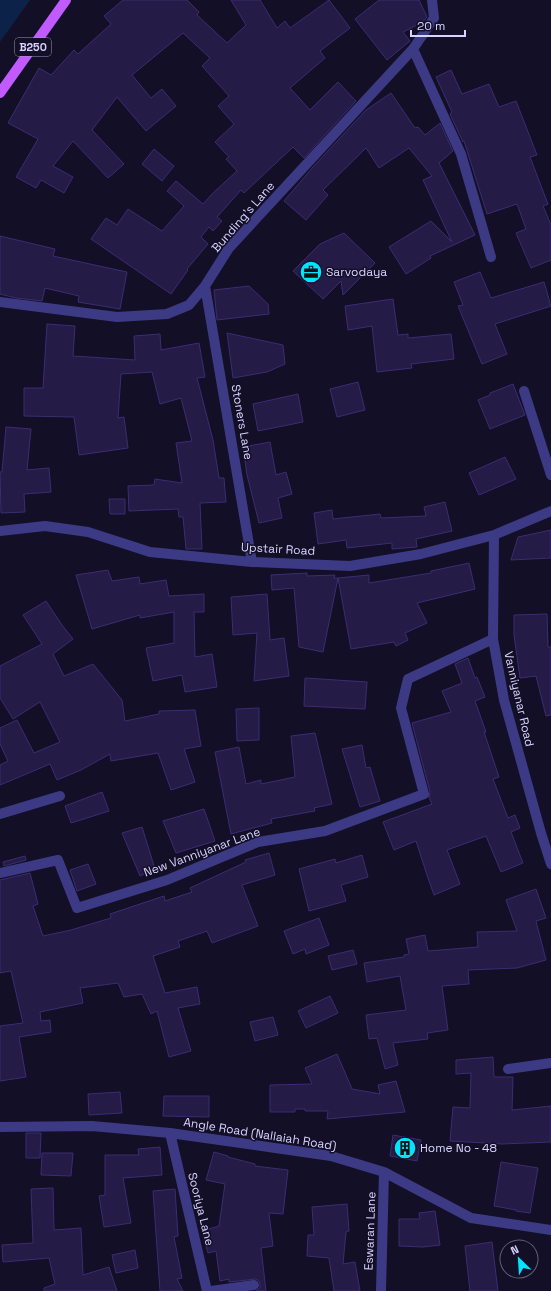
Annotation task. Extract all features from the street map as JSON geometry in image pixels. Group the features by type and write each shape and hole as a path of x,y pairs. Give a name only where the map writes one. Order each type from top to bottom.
{"main road":[{"name":"B250","path":"0,93 66,0"}],"street":[{"name":"Bunding's Lane","path":"0,302 117,317 167,314 189,305 206,286 230,248 413,49 434,18 432,0"},
{"path":"413,49 461,154 491,257"},
{"name":"Stoners Lane","path":"206,286 252,562"},
{"path":"524,391 551,475"},
{"name":"Upstair Road","path":"0,531 45,526 88,532 150,552 252,562 350,566 421,554 494,535 551,511"},
{"name":"Vanniyanar Road","path":"494,535 492,639 504,700 551,864"},
{"name":"New Vanniyanar Lane","path":"0,873 58,860 77,908 167,880 258,842 325,831 424,794 401,708 408,679 492,639"},
{"path":"0,814 60,796"},
{"path":"508,1069 551,1063"},
{"name":"Angle Road (Nallaiah Road)","path":"0,1127 92,1126 170,1133 332,1156 384,1172 471,1218 551,1230"},
{"name":"Sooriya Lane","path":"170,1133 207,1291"},
{"name":"Eswaran Lane","path":"381,1291 384,1172"},
{"path":"211,1291 254,1284"}],"water":[{"path":"0,0 30,0 0,42"}],"building":[{"path":"123,0 187,0 199,12 197,15 227,43 246,25 231,0 260,0 277,28 285,21 290,28 329,0 350,28 320,51 325,58 290,88 310,110 338,82 356,101 304,158 293,147 244,193 241,190 217,217 222,221 213,231 209,227 201,237 208,244 187,269 188,270 171,294 91,239 106,218 117,225 128,209 162,231 184,206 167,191 176,181 203,204 237,171 226,159 229,157 215,142 234,124 218,106 229,96 202,66 210,58 183,33 132,75 151,98 162,89 176,106 146,131 117,97 92,130 124,164 108,178 73,141 53,166 73,177 64,193 41,180 36,188 16,177 38,139 8,123 39,68 51,75 74,50 78,54 111,24 104,16"},
{"path":"379,0 419,0 427,17 423,22 403,32 410,41 387,60 355,19"},
{"path":"451,70 462,94 489,84 499,107 516,101 537,155 530,157 548,204 543,206 551,225 551,260 531,268 516,233 526,229 517,204 487,214 464,141 463,142 450,114 452,112 436,77"},
{"path":"391,93 415,128 418,127 425,135 440,123 453,151 439,163 475,235 430,256 431,258 406,274 389,247 431,221 452,242 423,180 432,176 409,148 379,168 366,148 323,190 328,195 306,220 284,201 313,167 366,110"},
{"path":"154,149 174,166 162,181 142,164"},
{"path":"344,233 375,263 343,295 341,281 323,299 293,271 320,244"},
{"path":"0,236 55,249 53,256 127,272 120,309 78,302 79,296 45,288 42,301 16,298 0,294"},
{"path":"480,272 491,298 544,282 551,306 495,324 507,354 482,364 458,306 463,305 454,282"},
{"path":"249,286 268,304 269,314 217,320 214,290"},
{"path":"393,299 398,335 408,334 408,338 451,334 454,359 411,364 412,368 377,372 372,326 348,330 345,306"},
{"path":"47,324 75,326 73,356 135,360 134,336 160,334 161,350 199,343 205,377 197,378 213,440 219,478 224,478 226,502 200,503 202,549 186,549 183,517 179,517 178,509 129,511 128,486 154,485 155,479 182,483 176,443 192,441 181,398 160,404 152,372 121,374 118,418 124,417 128,448 79,455 74,417 24,416 24,388 43,388"},
{"path":"227,333 283,345 285,364 267,372 233,378"},
{"path":"358,382 365,410 337,417 330,389"},
{"path":"513,384 525,415 490,429 478,400 490,395 490,393"},
{"path":"298,394 303,422 258,431 253,404"},
{"path":"6,427 31,429 27,470 49,468 51,492 24,494 25,512 1,513 0,472 2,472"},
{"path":"270,442 276,475 286,472 292,494 278,498 282,518 259,523 247,475 243,447"},
{"path":"505,457 516,479 479,495 469,473"},
{"path":"109,499 125,499 125,514 110,514"},
{"path":"445,502 452,531 416,539 417,547 392,549 392,543 347,548 346,540 318,544 314,513 332,510 333,519 380,514 381,518 426,516 424,507"},
{"path":"551,530 551,558 511,560 518,537"},
{"path":"469,563 475,589 417,603 427,623 405,633 408,640 396,646 394,642 351,649 338,578 369,575 369,583 431,573 431,571"},
{"path":"108,570 112,581 139,577 140,584 166,580 169,596 204,594 204,612 194,612 195,657 212,654 217,687 185,692 182,675 153,681 146,648 174,643 174,612 140,618 140,615 92,629 76,575"},
{"path":"307,573 307,576 335,575 334,578 338,578 323,652 299,647 294,588 272,590 271,575"},
{"path":"267,594 270,640 284,638 289,676 254,681 257,633 233,635 231,597"},
{"path":"46,601 73,639 53,654 64,676 93,664 122,700 125,721 159,714 159,711 195,710 201,746 184,749 195,782 171,790 158,753 111,761 110,754 81,770 57,780 50,764 0,785 0,765 8,761 0,744 0,728 17,720 34,753 60,742 40,702 13,719 0,698 0,666 42,644 23,615"},
{"path":"547,614 548,647 551,647 551,715 546,716 536,676 520,678 514,635 514,615"},
{"path":"468,658 475,678 477,677 485,697 475,701 499,777 493,779 508,818 515,815 520,828 511,832 523,863 501,872 486,836 447,850 460,884 434,895 416,841 394,850 383,822 432,804 429,797 430,792 412,723 451,712 442,691 462,683 455,664"},
{"path":"305,678 367,682 365,709 304,706"},
{"path":"259,708 259,740 237,741 236,709"},
{"path":"315,733 332,804 314,808 315,811 271,819 272,823 231,834 215,752 239,747 246,784 261,780 261,784 295,777 291,736"},
{"path":"362,745 366,768 370,767 380,801 360,807 342,749"},
{"path":"102,792 109,811 71,823 65,806"},
{"path":"204,809 215,841 176,853 163,821"},
{"path":"142,827 155,869 140,876 122,833"},
{"path":"269,853 275,875 242,885 258,926 212,943 207,931 178,941 180,947 153,956 165,993 197,987 200,1004 178,1008 191,1051 169,1057 157,1011 151,1014 142,994 124,997 118,983 80,988 83,1003 40,1012 41,1021 50,1020 51,1032 19,1037 26,1077 0,1081 0,1026 23,1023 11,971 0,973 0,880 30,873 38,904 33,906 43,936 71,930 111,918 110,914 164,896 165,901 192,892 190,888 246,862 245,860"},
{"path":"362,855 368,877 341,885 346,901 309,911 299,869 335,859 336,863"},
{"path":"25,856 26,860 4,866 3,862"},
{"path":"88,864 96,884 77,891 70,870"},
{"path":"536,889 546,918 536,921 546,960 517,968 468,970 469,984 442,986 448,1030 427,1033 428,1039 393,1043 398,1065 385,1069 377,1038 369,1039 366,1015 406,1010 400,976 367,982 364,963 404,957 404,955 409,954 406,939 425,935 428,951 478,947 477,932 517,931 506,900"},
{"path":"319,918 329,945 306,954 305,949 293,954 284,931"},
{"path":"353,950 357,964 332,970 328,956"},
{"path":"330,996 338,1013 306,1028 298,1011"},
{"path":"273,1017 278,1035 255,1041 250,1022"},
{"path":"337,1054 352,1089 380,1094 378,1085 396,1081 405,1112 327,1119 328,1111 305,1111 305,1109 295,1109 295,1112 270,1112 270,1085 312,1084 305,1068"},
{"path":"493,1057 494,1077 513,1077 512,1110 551,1106 551,1142 502,1144 450,1141 453,1107 470,1108 471,1073 456,1074 456,1060"},
{"path":"120,1092 122,1113 89,1115 88,1094"},
{"path":"164,1096 209,1096 209,1117 163,1116"},
{"path":"26,1133 41,1133 40,1158 26,1158"},
{"name":"Home No - 48","path":"393,1135 421,1140 417,1161 390,1156"},
{"path":"160,1147 162,1175 123,1178 131,1223 104,1227 99,1196 105,1195 105,1155 139,1155 138,1149"},
{"path":"214,1152 255,1164 255,1166 288,1170 283,1214 269,1213 273,1246 261,1248 266,1291 256,1291 260,1288 260,1284 256,1279 229,1282 229,1279 220,1281 216,1251 208,1253 202,1231 219,1226 225,1184 206,1180"},
{"path":"42,1153 73,1153 71,1176 41,1175"},
{"path":"501,1162 538,1168 530,1213 494,1206"},
{"path":"53,1188 54,1230 81,1228 83,1275 109,1267 117,1291 44,1291 44,1288 55,1284 49,1258 3,1262 2,1245 33,1243 31,1189"},
{"path":"175,1189 178,1236 174,1237 182,1278 177,1279 183,1291 160,1291 153,1191"},
{"path":"347,1204 349,1231 346,1232 343,1264 355,1262 360,1291 334,1291 329,1258 307,1256 308,1235 314,1235 312,1207"},
{"path":"435,1211 440,1245 423,1247 399,1246 399,1219 420,1219 419,1213"},
{"path":"492,1242 498,1291 470,1291 465,1246"},
{"path":"135,1250 138,1268 116,1273 112,1255"}],"place":[{"name":"Sarvodaya","path":"311,272"},
{"name":"Home No - 48","path":"405,1148"}]}
